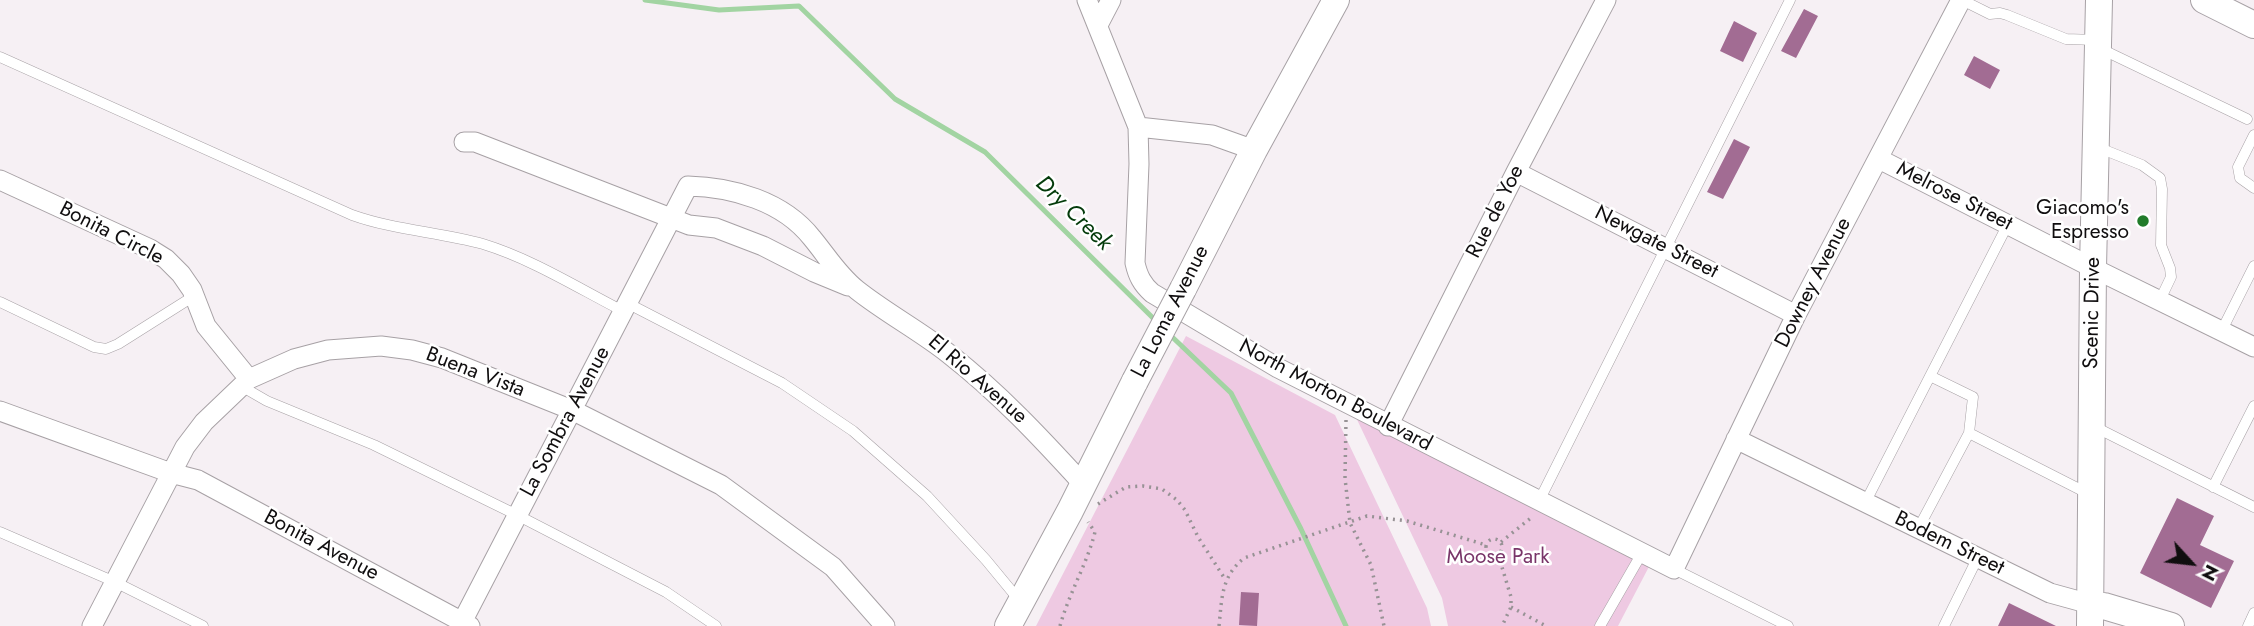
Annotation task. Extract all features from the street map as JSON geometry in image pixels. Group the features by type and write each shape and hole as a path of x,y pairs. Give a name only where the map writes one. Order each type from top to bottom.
{"main road":[{"name":"La Loma Avenue","path":"1008,626 1090,495 1135,381 1254,150 1336,0"},
{"name":"Scenic Drive","path":"2090,615 2099,0"},
{"path":"2204,0 2254,25"},
{"name":"Bodem Street","path":"2090,615 2104,606 2171,626"}],"street":[{"name":"North Morton Boulevard","path":"1087,0 1138,127 1135,263 1137,274 1152,293 1278,368 1674,569"},
{"path":"1098,25 1111,0"},
{"name":"Rue de Yoe","path":"1388,426 1606,0"},
{"name":"Downey Avenue","path":"1674,569 1796,315 1961,0"},
{"path":"1138,127 1212,135 1254,150"},
{"name":"El Rio Avenue","path":"464,142 475,142 689,225 716,228 763,246 858,291 911,326 992,389 1033,429 1090,495"},
{"name":"Melrose Street","path":"1879,159 2254,347"},
{"name":"Newgate Street","path":"1516,172 1796,315"},
{"name":"Bonita Circle","path":"0,180 150,249 166,259 181,274 194,296 206,326 245,382"},
{"name":"El Rio Avenue","path":"672,218 688,186 712,187 763,201 787,215 810,236 833,267 858,291"},
{"name":"La Sombra Avenue","path":"464,624 517,515 672,218"},
{"name":"Buena Vista","path":"92,626 185,447 204,422 245,382 295,359 328,350 382,346 442,358 572,410 722,485 833,567 885,626"},
{"path":"0,411 171,473"},
{"name":"Bodem Street","path":"1735,439 2090,615"},
{"name":"Bonita Avenue","path":"171,473 198,480 464,624"}],"lane":[{"path":"1544,504 1665,247 1790,0"},
{"path":"1961,0 1990,14 2007,15 2066,39 2099,44 2247,119"},
{"path":"0,57 352,215 374,223 484,245 519,258 782,383 853,431 927,496 1021,603"},
{"path":"2254,135 2238,167 2240,178 2254,188"},
{"path":"2097,147 2142,165 2160,178 2161,245 2171,277 2160,300"},
{"path":"1865,503 2008,224"},
{"path":"2221,331 2254,266"},
{"path":"0,302 94,347 106,349 118,345 194,296"},
{"path":"1918,530 1969,433 1973,397 1930,376"},
{"path":"245,382 267,401 374,445 666,592 716,626"},
{"path":"2213,487 2254,406"},
{"path":"2091,425 2254,507"},
{"path":"1969,433 2091,495"},
{"path":"0,532 115,582 203,626"},
{"path":"1600,626 1642,553"},
{"path":"1944,626 1977,559"},
{"path":"1674,569 1788,626"},
{"path":"2249,626 2254,612"}],"path":[{"path":"1347,404 1345,478 1350,523 1371,565 1384,626"},
{"path":"1090,495 1126,487 1161,489 1177,500 1185,510 1198,537 1225,579"},
{"path":"1501,542 1544,504"},
{"path":"1060,626 1066,604 1092,545 1095,532 1091,523 1084,520 1091,513"},
{"path":"1219,626 1225,579 1233,567 1244,558 1367,516 1407,522 1486,545"},
{"path":"1486,545 1492,539 1501,542"},
{"path":"1501,542 1502,547 1498,554 1508,584 1511,607 1502,626"},
{"path":"1486,545 1489,553 1498,554"},
{"path":"1511,607 1546,626"}],"green space":[{"path":"1186,336 1335,415 1427,608 1431,626 1036,626"},
{"name":"Moose Park","path":"1351,407 1653,559 1618,626 1448,626 1442,598"}],"building":[{"path":"1804,9 1818,16 1796,58 1781,51"},
{"path":"1734,21 1757,33 1743,62 1720,51"},
{"path":"1974,56 2000,70 1990,89 1964,75"},
{"path":"1734,139 1750,147 1723,199 1707,192"},
{"path":"2177,498 2214,516 2200,545 2234,561 2211,608 2140,573"},
{"path":"1241,592 1259,593 1257,626 1239,625"},
{"path":"2009,603 2056,626 1998,626"}],"waterway":[{"name":"Dry Creek","path":"645,0 719,10 799,6 895,99 985,152 1156,321"},
{"name":"Dry Creek","path":"1168,333 1231,393 1301,529 1346,626"}],"place":[{"name":"Giacomo's Espresso","path":"2143,221"}]}
